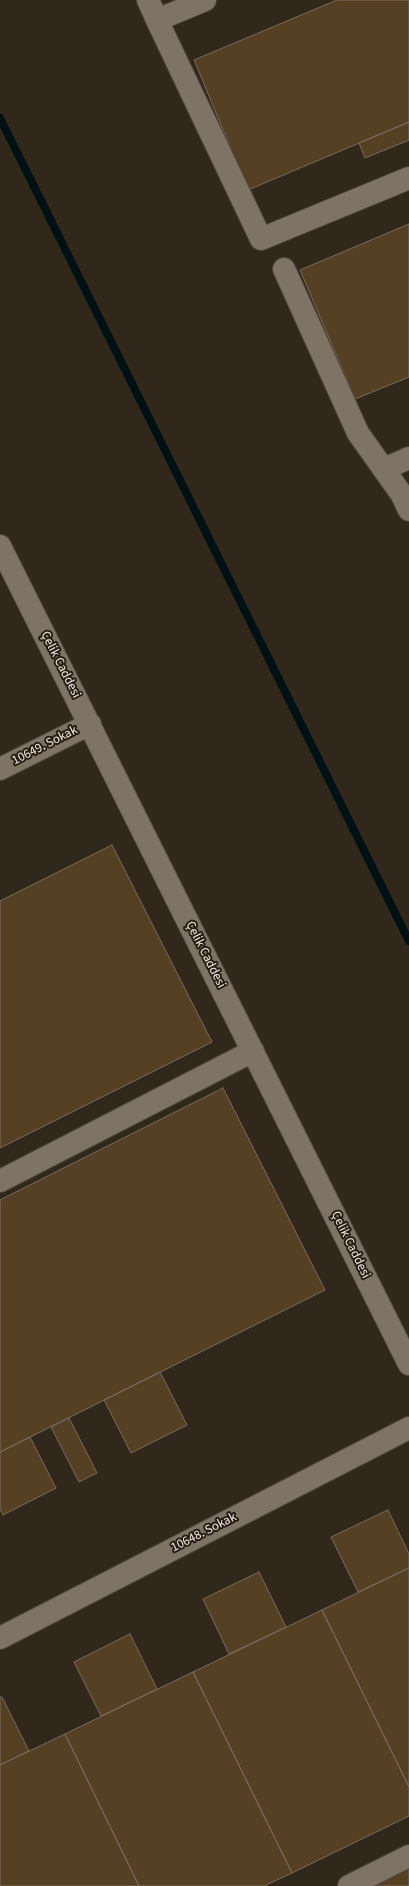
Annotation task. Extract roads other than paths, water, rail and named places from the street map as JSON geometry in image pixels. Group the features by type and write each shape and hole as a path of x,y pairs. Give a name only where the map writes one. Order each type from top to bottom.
{"street":[{"path":"148,0 261,239 409,178"},
{"path":"157,20 205,0"},
{"path":"284,269 358,433 402,495 409,510"},
{"path":"384,469 409,458"},
{"name":"Çelik Caddesi","path":"0,546 409,1364"},
{"name":"10649. Sokak","path":"0,769 90,724"},
{"path":"0,1181 253,1051"},
{"name":"10648. Sokak","path":"0,1638 409,1428"},
{"path":"349,1886 409,1856"}],"waterway":[{"path":"0,118 409,941"}]}
